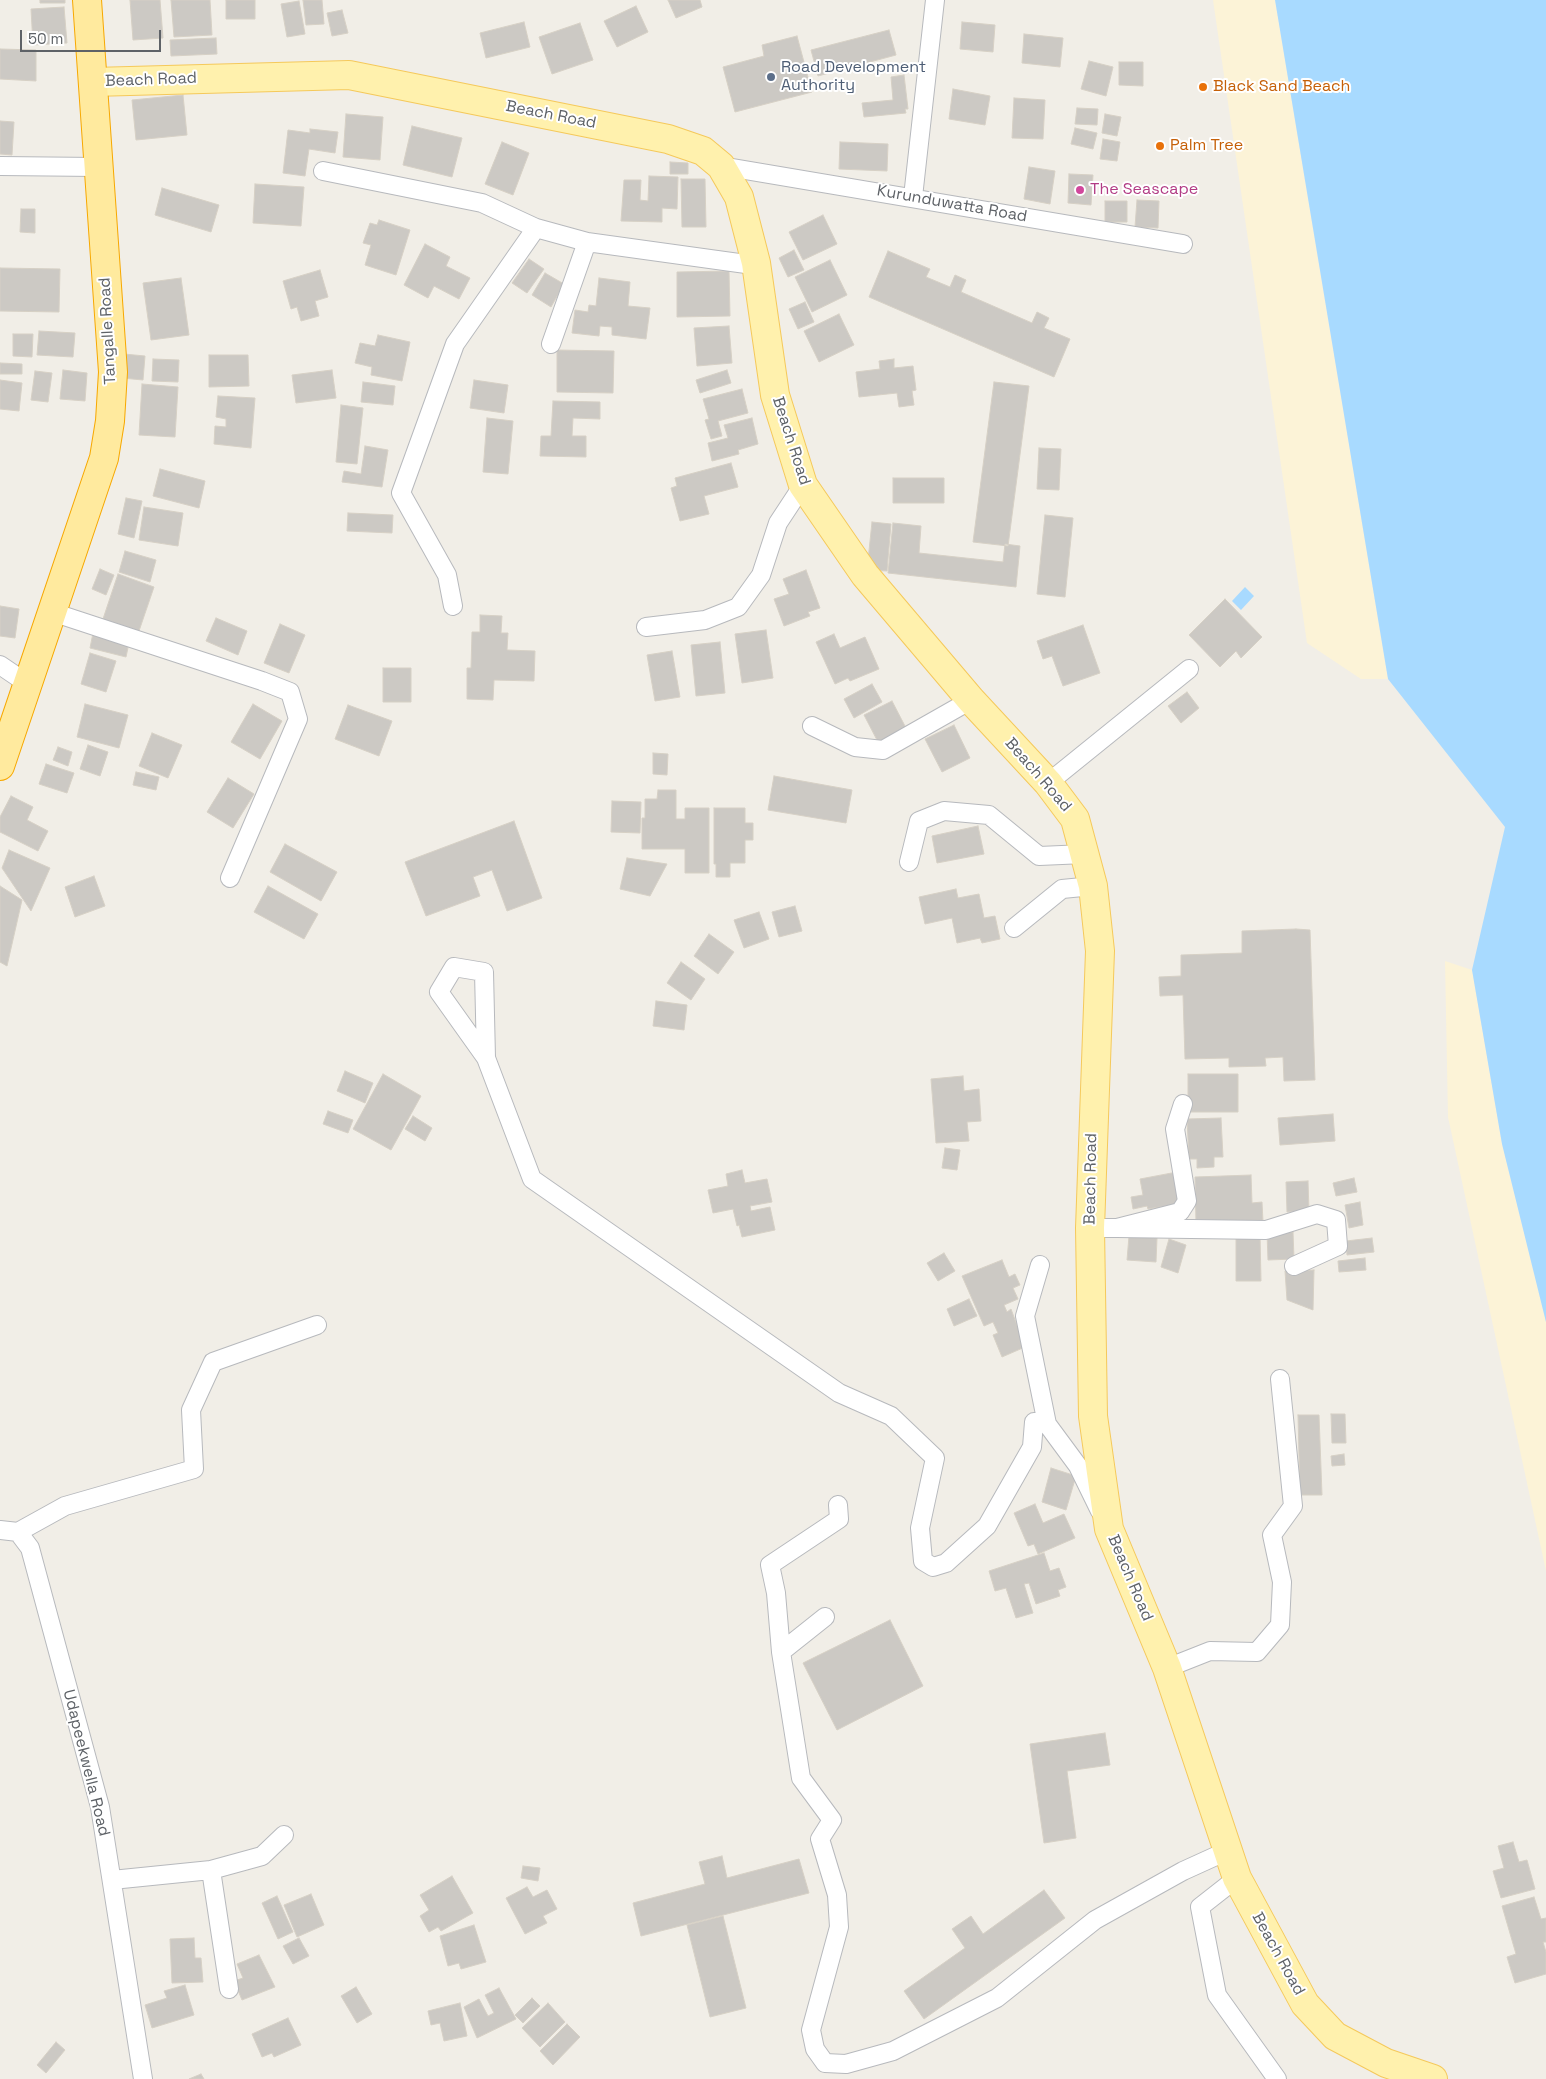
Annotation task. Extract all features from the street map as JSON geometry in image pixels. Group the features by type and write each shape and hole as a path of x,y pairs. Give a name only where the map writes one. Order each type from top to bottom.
{"highway":[{"name":"Tangalle Road","path":"0,766 104,458 110,421 113,372 86,0"}],"main road":[{"name":"Beach Road","path":"93,82 349,75 668,139 703,151 721,166 738,197 756,263 775,395 804,486 865,575 970,700 1048,782 1075,819 1093,886 1100,951 1090,1228 1093,1416 1109,1529 1167,1668 1237,1878 1306,2004 1335,2036 1386,2063 1433,2079"}],"street":[{"path":"913,197 936,0"},
{"path":"0,166 97,167"},
{"name":"Kurunduwatta Road","path":"721,166 1183,244"},
{"path":"323,171 482,203 536,228 588,242 746,264 756,263"},
{"path":"453,606 447,575 401,493 455,344 536,228"},
{"path":"551,344 588,242"},
{"path":"646,627 705,620 738,607 761,575 778,523 804,486"},
{"path":"52,612 262,681 290,692 298,719 230,878"},
{"path":"0,665 28,684"},
{"path":"1048,782 1189,669"},
{"path":"812,726 855,747 883,750 970,700"},
{"path":"909,862 919,821 944,811 989,815 1039,856 1084,854"},
{"path":"1014,928 1062,889 1093,886"},
{"path":"486,1058 484,972 454,966 439,992 486,1058 532,1179 839,1393 891,1416 935,1458 920,1528 923,1560 932,1567 946,1563 987,1526 1032,1447 1034,1422 1047,1424"},
{"path":"1117,1228 1180,1212 1187,1201 1175,1129 1183,1104"},
{"path":"1090,1228 1266,1230 1317,1214 1336,1220 1338,1246 1294,1266"},
{"path":"1040,1265 1025,1316 1047,1424 1078,1466 1109,1529"},
{"path":"0,1530 18,1532 65,1506 194,1469 191,1410 213,1362 317,1325"},
{"path":"1167,1668 1210,1652 1257,1652 1280,1625 1282,1582 1272,1535 1292,1506 1280,1379"},
{"path":"838,1505 839,1520 770,1565 776,1593 781,1652 801,1778 832,1820 820,1839 837,1895 839,1927 811,2030 815,2049 825,2062 846,2064 893,2051 997,1998 1095,1920 1183,1871 1227,1851"},
{"name":"Udapeekwella Road","path":"18,1532 30,1548 100,1807 144,2079"},
{"path":"781,1652 826,1618"},
{"path":"112,1880 211,1870 262,1856 284,1835"},
{"path":"211,1870 229,1989"},
{"path":"1237,1878 1200,1907 1217,1995 1277,2079"}],"sand":[{"path":"1213,0 1275,0 1388,679 1361,679 1307,643"},
{"path":"1445,961 1472,970 1502,1144 1546,1322 1546,1571 1448,1117"}],"water":[{"path":"1275,0 1546,0 1546,1322 1502,1144 1472,970 1505,827 1388,679"},
{"path":"1245,587 1254,596 1241,610 1232,601"}],"building":[{"path":"40,0 65,0 65,3 40,3"},
{"path":"130,0 160,0 163,38 133,40"},
{"path":"171,0 210,0 212,35 174,37"},
{"path":"226,0 255,0 255,19 226,19"},
{"path":"303,0 322,0 324,24 306,25"},
{"path":"668,0 700,0 702,7 676,18"},
{"path":"299,1 305,34 287,37 281,4"},
{"path":"636,6 648,32 617,47 604,21"},
{"path":"64,7 67,43 33,45 31,9"},
{"path":"342,10 348,33 332,36 327,13"},
{"path":"524,22 530,47 486,58 480,33"},
{"path":"962,22 995,25 993,52 960,49"},
{"path":"580,23 593,60 552,74 539,37"},
{"path":"889,30 896,55 818,76 811,50"},
{"path":"1024,34 1063,38 1060,67 1022,63"},
{"path":"797,36 812,92 735,112 723,67 764,56 762,45"},
{"path":"216,38 217,54 171,56 170,40"},
{"path":"0,49 36,50 36,81 0,79"},
{"path":"1089,61 1113,67 1106,96 1081,89"},
{"path":"1119,62 1143,62 1143,86 1119,85"},
{"path":"904,75 908,109 905,109 906,113 864,117 862,103 893,100 891,77"},
{"path":"953,89 990,96 985,125 949,119"},
{"path":"183,95 187,135 136,140 132,100"},
{"path":"1014,98 1045,100 1043,139 1012,138"},
{"path":"1077,108 1098,109 1097,125 1075,124"},
{"path":"346,114 383,117 380,160 343,157"},
{"path":"1105,114 1121,117 1117,136 1102,133"},
{"path":"0,121 14,122 12,155 0,154"},
{"path":"412,126 462,138 452,177 403,165"},
{"path":"1075,128 1097,133 1093,149 1071,144"},
{"path":"310,129 338,132 335,153 309,149 305,176 283,173 288,130 310,133"},
{"path":"1103,139 1120,142 1117,161 1100,159"},
{"path":"502,142 529,153 513,195 485,184"},
{"path":"840,142 888,144 887,171 839,169"},
{"path":"670,162 688,163 688,174 670,174"},
{"path":"1029,167 1055,171 1050,204 1024,199"},
{"path":"1069,174 1093,175 1091,205 1068,203"},
{"path":"649,176 678,177 677,209 662,208 662,222 621,221 624,180 641,180 640,200 648,201"},
{"path":"681,179 705,179 706,227 682,227"},
{"path":"255,184 304,187 301,226 253,223"},
{"path":"162,188 219,205 211,232 155,215"},
{"path":"1137,200 1159,201 1158,228 1135,227"},
{"path":"1105,201 1127,201 1127,222 1105,222"},
{"path":"21,209 35,209 35,233 20,232"},
{"path":"823,215 837,244 803,260 789,232"},
{"path":"379,220 410,230 396,275 365,265 371,245 363,243 370,223 377,225"},
{"path":"425,244 450,257 446,266 470,278 459,299 434,286 428,298 404,285"},
{"path":"794,250 804,270 788,277 779,258"},
{"path":"888,251 930,269 926,277 950,287 955,275 966,280 961,292 1032,323 1037,312 1049,318 1044,328 1070,339 1054,377 869,297"},
{"path":"529,259 544,269 527,293 512,283"},
{"path":"830,260 847,295 812,312 795,277"},
{"path":"0,268 60,269 59,312 0,311"},
{"path":"320,270 328,297 315,301 319,316 301,321 297,307 291,309 283,281"},
{"path":"729,271 730,316 677,317 677,272"},
{"path":"545,273 564,284 551,307 532,295"},
{"path":"181,278 189,335 151,340 143,283"},
{"path":"599,278 630,282 628,306 650,308 646,339 612,335 612,327 600,326 599,336 572,333 575,310 588,312 589,305 596,306"},
{"path":"805,302 814,322 798,329 789,309"},
{"path":"839,314 854,345 819,362 804,331"},
{"path":"729,326 732,363 697,366 694,328"},
{"path":"39,331 75,333 73,357 37,355"},
{"path":"13,334 33,334 32,357 13,356"},
{"path":"378,335 410,342 402,381 371,375 372,367 355,363 360,343 375,346"},
{"path":"557,350 614,351 613,393 557,392"},
{"path":"124,354 145,356 143,380 122,378"},
{"path":"209,355 248,355 249,386 209,387"},
{"path":"153,359 179,360 178,382 152,381"},
{"path":"894,359 894,368 913,366 916,390 912,391 914,405 899,407 897,393 859,397 856,372 880,369 879,361"},
{"path":"0,363 22,364 22,374 0,374"},
{"path":"63,370 87,373 85,401 60,399"},
{"path":"332,370 336,398 296,403 292,375"},
{"path":"727,370 731,383 700,393 696,380"},
{"path":"35,371 52,373 48,402 31,400"},
{"path":"0,380 22,383 19,411 0,409"},
{"path":"474,380 508,385 504,413 470,408"},
{"path":"363,382 395,386 393,405 361,402"},
{"path":"994,382 1029,386 1008,546 973,542"},
{"path":"142,384 178,387 175,437 139,435"},
{"path":"742,389 748,413 718,421 722,436 711,439 705,420 709,419 703,399"},
{"path":"218,396 255,398 251,448 214,444 215,426 226,427 226,419 216,417"},
{"path":"553,401 600,402 600,419 573,418 572,436 586,436 586,457 540,456 541,436 551,436"},
{"path":"341,405 363,408 357,464 336,462"},
{"path":"487,418 513,421 508,474 483,472"},
{"path":"752,418 758,444 738,450 739,454 712,461 708,443 728,438 724,425"},
{"path":"365,446 388,450 382,487 342,482 344,471 361,474"},
{"path":"1039,448 1061,449 1059,490 1037,489"},
{"path":"731,463 738,487 704,496 709,514 680,521 671,488 677,486 675,478"},
{"path":"160,469 205,481 199,508 153,496"},
{"path":"893,478 944,478 944,503 893,503"},
{"path":"126,498 142,501 134,538 118,534"},
{"path":"144,507 183,513 178,546 139,540"},
{"path":"348,513 393,515 392,533 347,531"},
{"path":"1045,515 1073,518 1065,597 1037,594"},
{"path":"872,522 891,524 887,571 867,570"},
{"path":"893,523 921,526 919,553 1003,562 1005,544 1020,546 1016,587 888,573"},
{"path":"125,551 156,560 150,582 119,572"},
{"path":"100,569 114,575 106,595 92,589"},
{"path":"806,570 820,608 808,612 810,616 784,626 774,599 789,594 783,579"},
{"path":"118,574 154,587 139,631 103,619"},
{"path":"1225,599 1262,637 1241,658 1236,651 1220,667 1189,635"},
{"path":"0,606 19,609 15,638 0,636"},
{"path":"480,615 502,616 501,633 508,633 507,650 535,651 534,681 494,680 493,700 467,699 467,668 471,668 472,632 480,632"},
{"path":"216,618 247,631 238,655 206,641"},
{"path":"280,624 305,635 289,673 264,663"},
{"path":"1083,625 1100,673 1063,686 1052,656 1043,659 1037,641"},
{"path":"766,630 773,678 742,683 735,634"},
{"path":"93,633 129,643 126,657 90,648"},
{"path":"834,634 840,648 865,637 879,669 850,681 848,678 835,684 816,642"},
{"path":"720,642 725,693 696,696 691,645"},
{"path":"672,651 680,697 655,701 647,655"},
{"path":"90,653 116,661 106,692 81,684"},
{"path":"383,668 411,668 411,702 383,702"},
{"path":"872,684 882,702 854,718 844,699"},
{"path":"1187,692 1199,708 1181,723 1168,706"},
{"path":"892,701 906,728 878,742 864,715"},
{"path":"85,704 128,715 119,748 77,737"},
{"path":"253,704 282,721 260,759 231,742"},
{"path":"348,705 392,721 379,756 335,739"},
{"path":"954,725 970,758 942,772 925,739"},
{"path":"152,733 182,745 168,778 139,766"},
{"path":"88,745 108,752 100,776 80,769"},
{"path":"58,747 72,752 68,766 53,760"},
{"path":"653,753 668,754 667,775 653,774"},
{"path":"46,764 74,773 67,793 39,784"},
{"path":"136,772 159,777 156,790 133,785"},
{"path":"774,776 852,790 846,823 768,810"},
{"path":"228,778 254,794 233,828 207,812"},
{"path":"658,790 676,790 676,819 685,819 685,808 709,808 709,873 685,873 685,849 642,849 642,818 645,818 645,799 657,799"},
{"path":"11,796 33,807 27,820 48,831 38,851 0,832 0,817"},
{"path":"612,801 641,802 640,833 611,832"},
{"path":"714,808 745,808 745,823 753,823 753,840 745,840 745,863 730,863 730,877 716,877 716,864 714,864"},
{"path":"514,821 542,898 507,911 492,870 473,877 480,896 426,916 405,862"},
{"path":"978,826 984,854 937,863 932,836"},
{"path":"285,844 337,872 321,901 270,872"},
{"path":"9,850 50,868 31,911 2,868"},
{"path":"627,858 667,864 650,896 620,889"},
{"path":"94,876 105,906 75,917 65,887"},
{"path":"0,886 22,900 7,966 0,962"},
{"path":"268,886 318,914 304,939 254,912"},
{"path":"956,889 958,898 979,894 984,918 995,916 1000,939 982,943 980,938 957,943 952,918 925,924 919,897"},
{"path":"795,906 802,931 779,937 772,912"},
{"path":"759,912 769,939 744,948 734,920"},
{"path":"1310,930 1315,1080 1284,1081 1283,1057 1265,1058 1266,1066 1229,1067 1229,1058 1185,1059 1183,995 1160,996 1159,977 1181,976 1181,955 1242,953 1242,931"},
{"path":"709,934 734,952 718,974 694,956"},
{"path":"681,962 705,979 691,1000 667,983"},
{"path":"656,1001 687,1005 684,1030 653,1026"},
{"path":"345,1071 373,1083 365,1103 337,1091"},
{"path":"383,1074 421,1096 391,1150 353,1129"},
{"path":"1188,1074 1238,1074 1238,1112 1188,1112"},
{"path":"963,1076 964,1091 979,1089 981,1121 967,1122 969,1141 936,1143 931,1079"},
{"path":"328,1111 353,1120 348,1133 323,1124"},
{"path":"1333,1114 1335,1141 1280,1145 1278,1118"},
{"path":"413,1116 432,1128 425,1141 405,1129"},
{"path":"1221,1118 1223,1157 1214,1157 1214,1167 1197,1168 1197,1159 1189,1159 1187,1119"},
{"path":"945,1148 960,1150 957,1170 942,1168"},
{"path":"742,1170 745,1183 767,1179 772,1202 750,1206 751,1211 770,1207 775,1230 742,1237 733,1209 713,1213 708,1190 728,1186 726,1174"},
{"path":"1177,1172 1182,1203 1148,1209 1147,1206 1133,1209 1131,1197 1143,1195 1140,1179"},
{"path":"1251,1175 1252,1203 1262,1202 1263,1222 1196,1224 1195,1177"},
{"path":"1354,1178 1357,1192 1336,1196 1333,1183"},
{"path":"1308,1181 1309,1211 1287,1212 1286,1182"},
{"path":"1360,1202 1363,1225 1349,1228 1345,1205"},
{"path":"1293,1232 1294,1259 1268,1260 1267,1233"},
{"path":"1236,1235 1260,1235 1261,1281 1236,1281"},
{"path":"1129,1236 1157,1238 1156,1262 1127,1260"},
{"path":"1372,1238 1374,1252 1347,1255 1346,1241"},
{"path":"1169,1239 1186,1245 1178,1273 1161,1267"},
{"path":"944,1253 955,1271 938,1281 927,1263"},
{"path":"1365,1258 1366,1270 1339,1272 1338,1261"},
{"path":"1002,1260 1009,1277 1015,1274 1020,1285 1013,1288 1018,1299 1004,1305 1007,1312 1011,1309 1025,1347 1002,1357 993,1335 998,1333 993,1322 984,1326 962,1276"},
{"path":"1314,1270 1313,1310 1287,1300 1285,1271"},
{"path":"969,1299 977,1316 954,1326 947,1309"},
{"path":"1331,1414 1345,1414 1346,1443 1332,1443"},
{"path":"1298,1415 1319,1415 1322,1495 1300,1495"},
{"path":"1344,1454 1345,1465 1332,1466 1331,1456"},
{"path":"1051,1468 1076,1476 1066,1510 1042,1502"},
{"path":"1035,1504 1043,1523 1064,1514 1075,1538 1038,1554 1034,1544 1028,1546 1014,1513"},
{"path":"1044,1553 1050,1571 1059,1568 1066,1587 1058,1590 1060,1596 1036,1604 1029,1583 1024,1584 1033,1613 1016,1618 1006,1588 995,1591 989,1571"},
{"path":"890,1620 923,1686 837,1730 803,1663"},
{"path":"1105,1733 1110,1765 1067,1771 1076,1838 1044,1843 1030,1744"},
{"path":"1513,1842 1519,1862 1527,1860 1535,1889 1501,1898 1493,1871 1504,1868 1498,1846"},
{"path":"722,1856 727,1878 799,1859 809,1893 641,1936 633,1903 705,1884 699,1862"},
{"path":"523,1866 540,1868 538,1881 521,1878"},
{"path":"452,1876 473,1913 441,1931 438,1927 429,1932 420,1916 429,1910 420,1895"},
{"path":"527,1887 533,1897 547,1890 557,1909 543,1916 547,1923 525,1934 506,1898"},
{"path":"1044,1890 1065,1918 924,2019 904,1991 965,1948 952,1929 971,1916 983,1934"},
{"path":"311,1894 324,1925 297,1937 284,1905"},
{"path":"277,1896 293,1932 278,1939 262,1903"},
{"path":"1534,1897 1541,1919 1546,1918 1546,1942 1543,1942 1546,1952 1546,1974 1515,1983 1507,1957 1516,1954 1502,1906"},
{"path":"723,1916 746,2008 710,2017 687,1925"},
{"path":"474,1925 486,1962 461,1969 459,1963 448,1966 440,1936"},
{"path":"194,1938 195,1958 201,1958 203,1982 172,1983 170,1939"},
{"path":"299,1938 309,1956 293,1964 283,1946"},
{"path":"259,1955 275,1987 242,2000 234,1981 243,1978 237,1964"},
{"path":"185,1985 194,2015 152,2028 145,2005 167,1998 164,1991"},
{"path":"356,1987 372,2014 357,2023 341,1996"},
{"path":"499,1988 516,2019 477,2038 464,2007 479,1999 488,2016 494,2013 485,1995"},
{"path":"532,1998 540,2006 523,2023 515,2015"},
{"path":"460,2003 467,2036 444,2041 440,2023 431,2025 428,2011"},
{"path":"548,2003 565,2022 540,2047 522,2028"},
{"path":"288,2018 301,2045 274,2057 272,2053 262,2057 252,2034"},
{"path":"567,2024 580,2037 553,2065 540,2051"},
{"path":"56,2042 65,2050 46,2073 37,2065"},
{"path":"201,2074 204,2079 189,2079"}],"place":[{"name":"Road Development Authority","path":"771,77"},
{"name":"Black Sand Beach","path":"1203,87"},
{"name":"Palm Tree","path":"1160,146"},
{"name":"The Seascape","path":"1080,190"}]}
